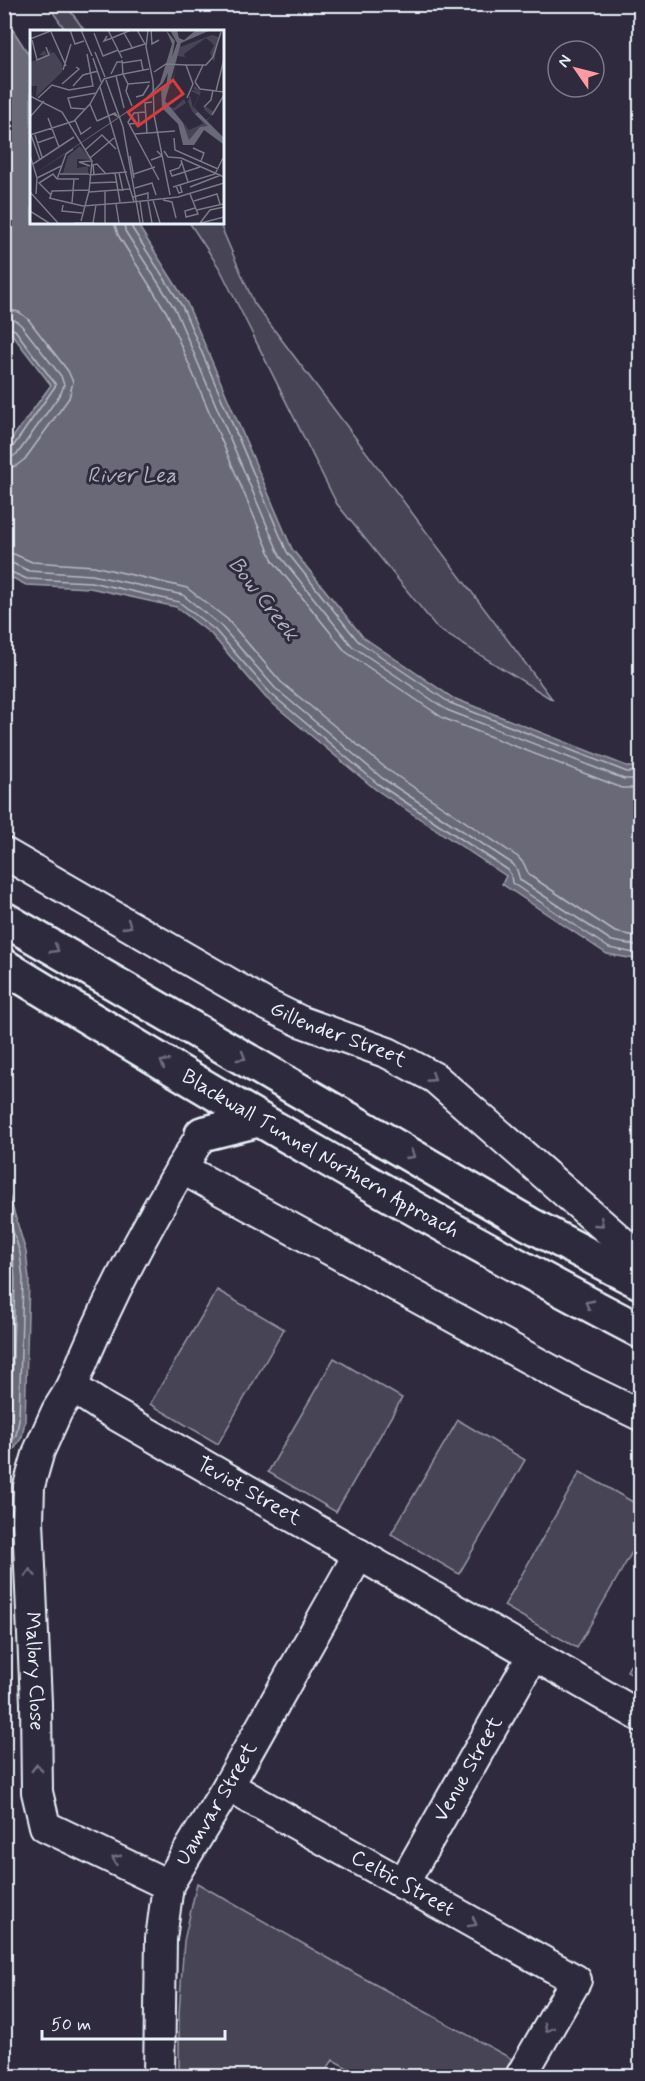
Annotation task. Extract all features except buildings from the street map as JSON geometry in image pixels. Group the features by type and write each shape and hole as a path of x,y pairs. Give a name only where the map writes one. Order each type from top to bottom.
{"highway":[{"name":"Blackwall Tunnel Northern Approach","path":"4,919 529,1224 640,1282"},
{"name":"Blackwall Tunnel Northern Approach","path":"4,966 258,1120 510,1264 640,1331"},
{"path":"202,1134 258,1120"}],"street":[{"name":"Gillender Street","path":"4,853 265,1004 302,1022 387,1053 435,1078 640,1258"},
{"path":"72,1387 115,1289 202,1134"},
{"path":"181,1168 574,1383 640,1415"},
{"name":"Teviot Street","path":"72,1387 104,1408 640,1716"},
{"name":"Mallory Close","path":"72,1387 57,1411 39,1451 29,1486 28,1521 36,1703 37,1792 45,1826 168,1885"},
{"name":"Uamvar Street","path":"159,2076 160,1939 168,1885 228,1786 359,1554"},
{"name":"Venue Street","path":"403,1884 533,1655"},
{"name":"Celtic Street","path":"228,1786 576,1980 521,2076"}],"shaded area":[{"path":"48,5 66,5 84,30 65,30"},
{"path":"190,224 220,224 254,303 553,700 438,629 337,504 220,269"},
{"path":"217,1290 284,1329 218,1444 150,1404"},
{"path":"334,1358 402,1398 336,1512 268,1472"},
{"path":"458,1420 525,1460 459,1574 391,1534"},
{"path":"580,1472 640,1506 640,1538 577,1648 504,1606"},
{"path":"640,1647 640,1678 627,1671"},
{"path":"197,1883 356,1974 512,2059 503,2076 362,2076 333,2060 322,2076 179,2076 179,2013 184,1941"}],"water":[{"name":"River Lea","path":"4,16 30,56 30,224 137,224 187,303 292,549 363,637 453,698 629,767 640,766 640,960 607,954 502,884 506,876 375,789 266,698 211,634 176,607 90,588 26,585 5,574 5,448 51,385 11,333 5,331"},
{"path":"5,1182 26,1252 29,1279 25,1421 22,1437 8,1459 5,1774"}],"water label":[{"name":"Bow Creek","path":"263,599"}]}
